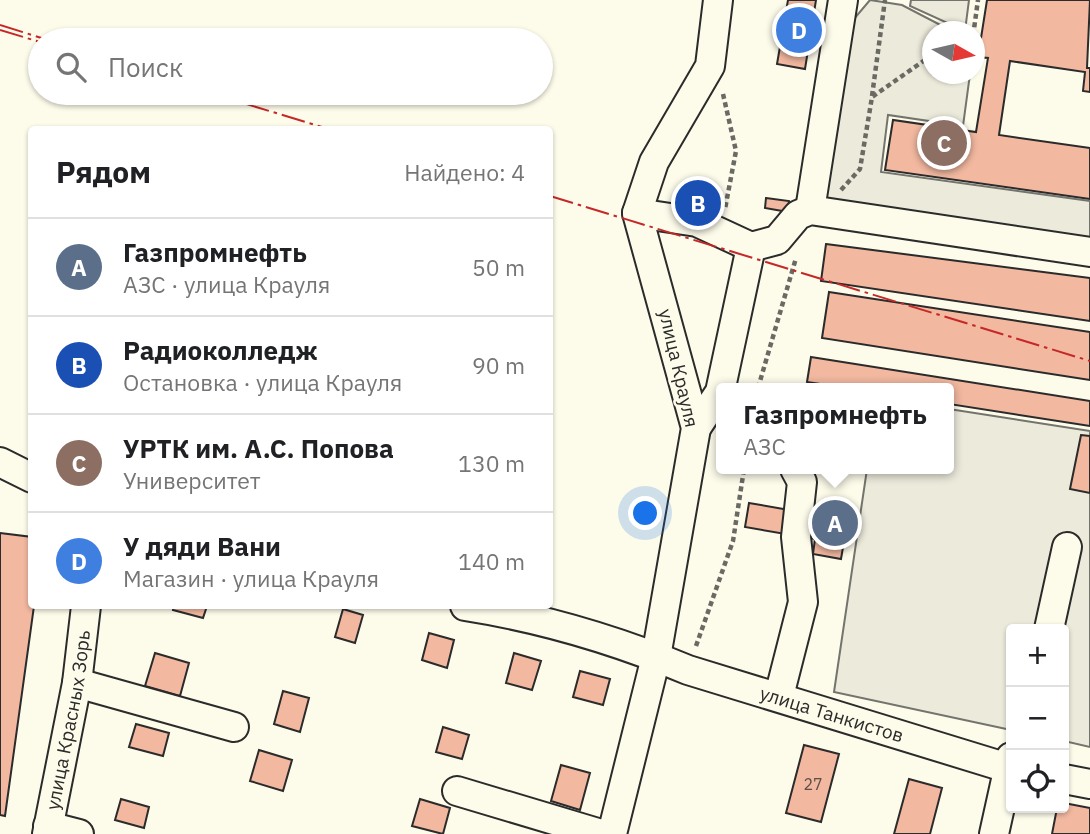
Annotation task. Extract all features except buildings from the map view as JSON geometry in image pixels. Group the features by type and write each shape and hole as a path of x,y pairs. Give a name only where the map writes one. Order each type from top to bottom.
{"street":[{"path":"718,0 710,66 654,162 637,213 696,222 751,247 777,240 798,215 810,210 1090,252"},
{"path":"810,210 843,0"},
{"name":"улица Крауля","path":"612,834 656,657 696,428 637,213"},
{"path":"723,383 751,247"},
{"path":"696,428 716,399"},
{"path":"0,462 28,476"},
{"path":"779,696 803,602 796,537 802,482 798,474"},
{"path":"1050,624 1067,547"},
{"name":"улица Красных Зорь","path":"48,830 77,683 86,609"},
{"name":"улица Танкистов","path":"485,609 530,616 688,670 1006,764"},
{"path":"77,683 234,727"},
{"path":"1069,780 1090,784"},
{"path":"994,834 1006,782"},
{"path":"457,791 601,834"},
{"path":"48,830 79,834"}],"path":[{"path":"872,97 885,0"},
{"path":"975,21 978,0"},
{"path":"720,233 736,151 723,91"},
{"path":"688,670 733,541 743,474"}],"shaded area":[{"path":"870,0 902,5 933,21 922,21 922,84 969,84 963,126 888,115 881,172 1090,201 1090,241 823,205 848,26"},
{"path":"911,0 969,0 966,21 943,21 910,6"},
{"path":"954,410 1090,431 1090,747 1069,742 1069,624 1006,624 1006,729 834,692 866,474 954,474"}],"power":[{"path":"0,25 28,34"},
{"path":"0,30 28,38"},
{"path":"250,105 319,126"},
{"path":"553,197 1090,361"}],"place":[{"name":"У дяди Вани","path":"799,30"},
{"name":"УРТК им. А.С. Попова","path":"944,143"},
{"name":"Радиоколледж","path":"698,203"},
{"name":"Газпромнефть","path":"835,523"}]}
